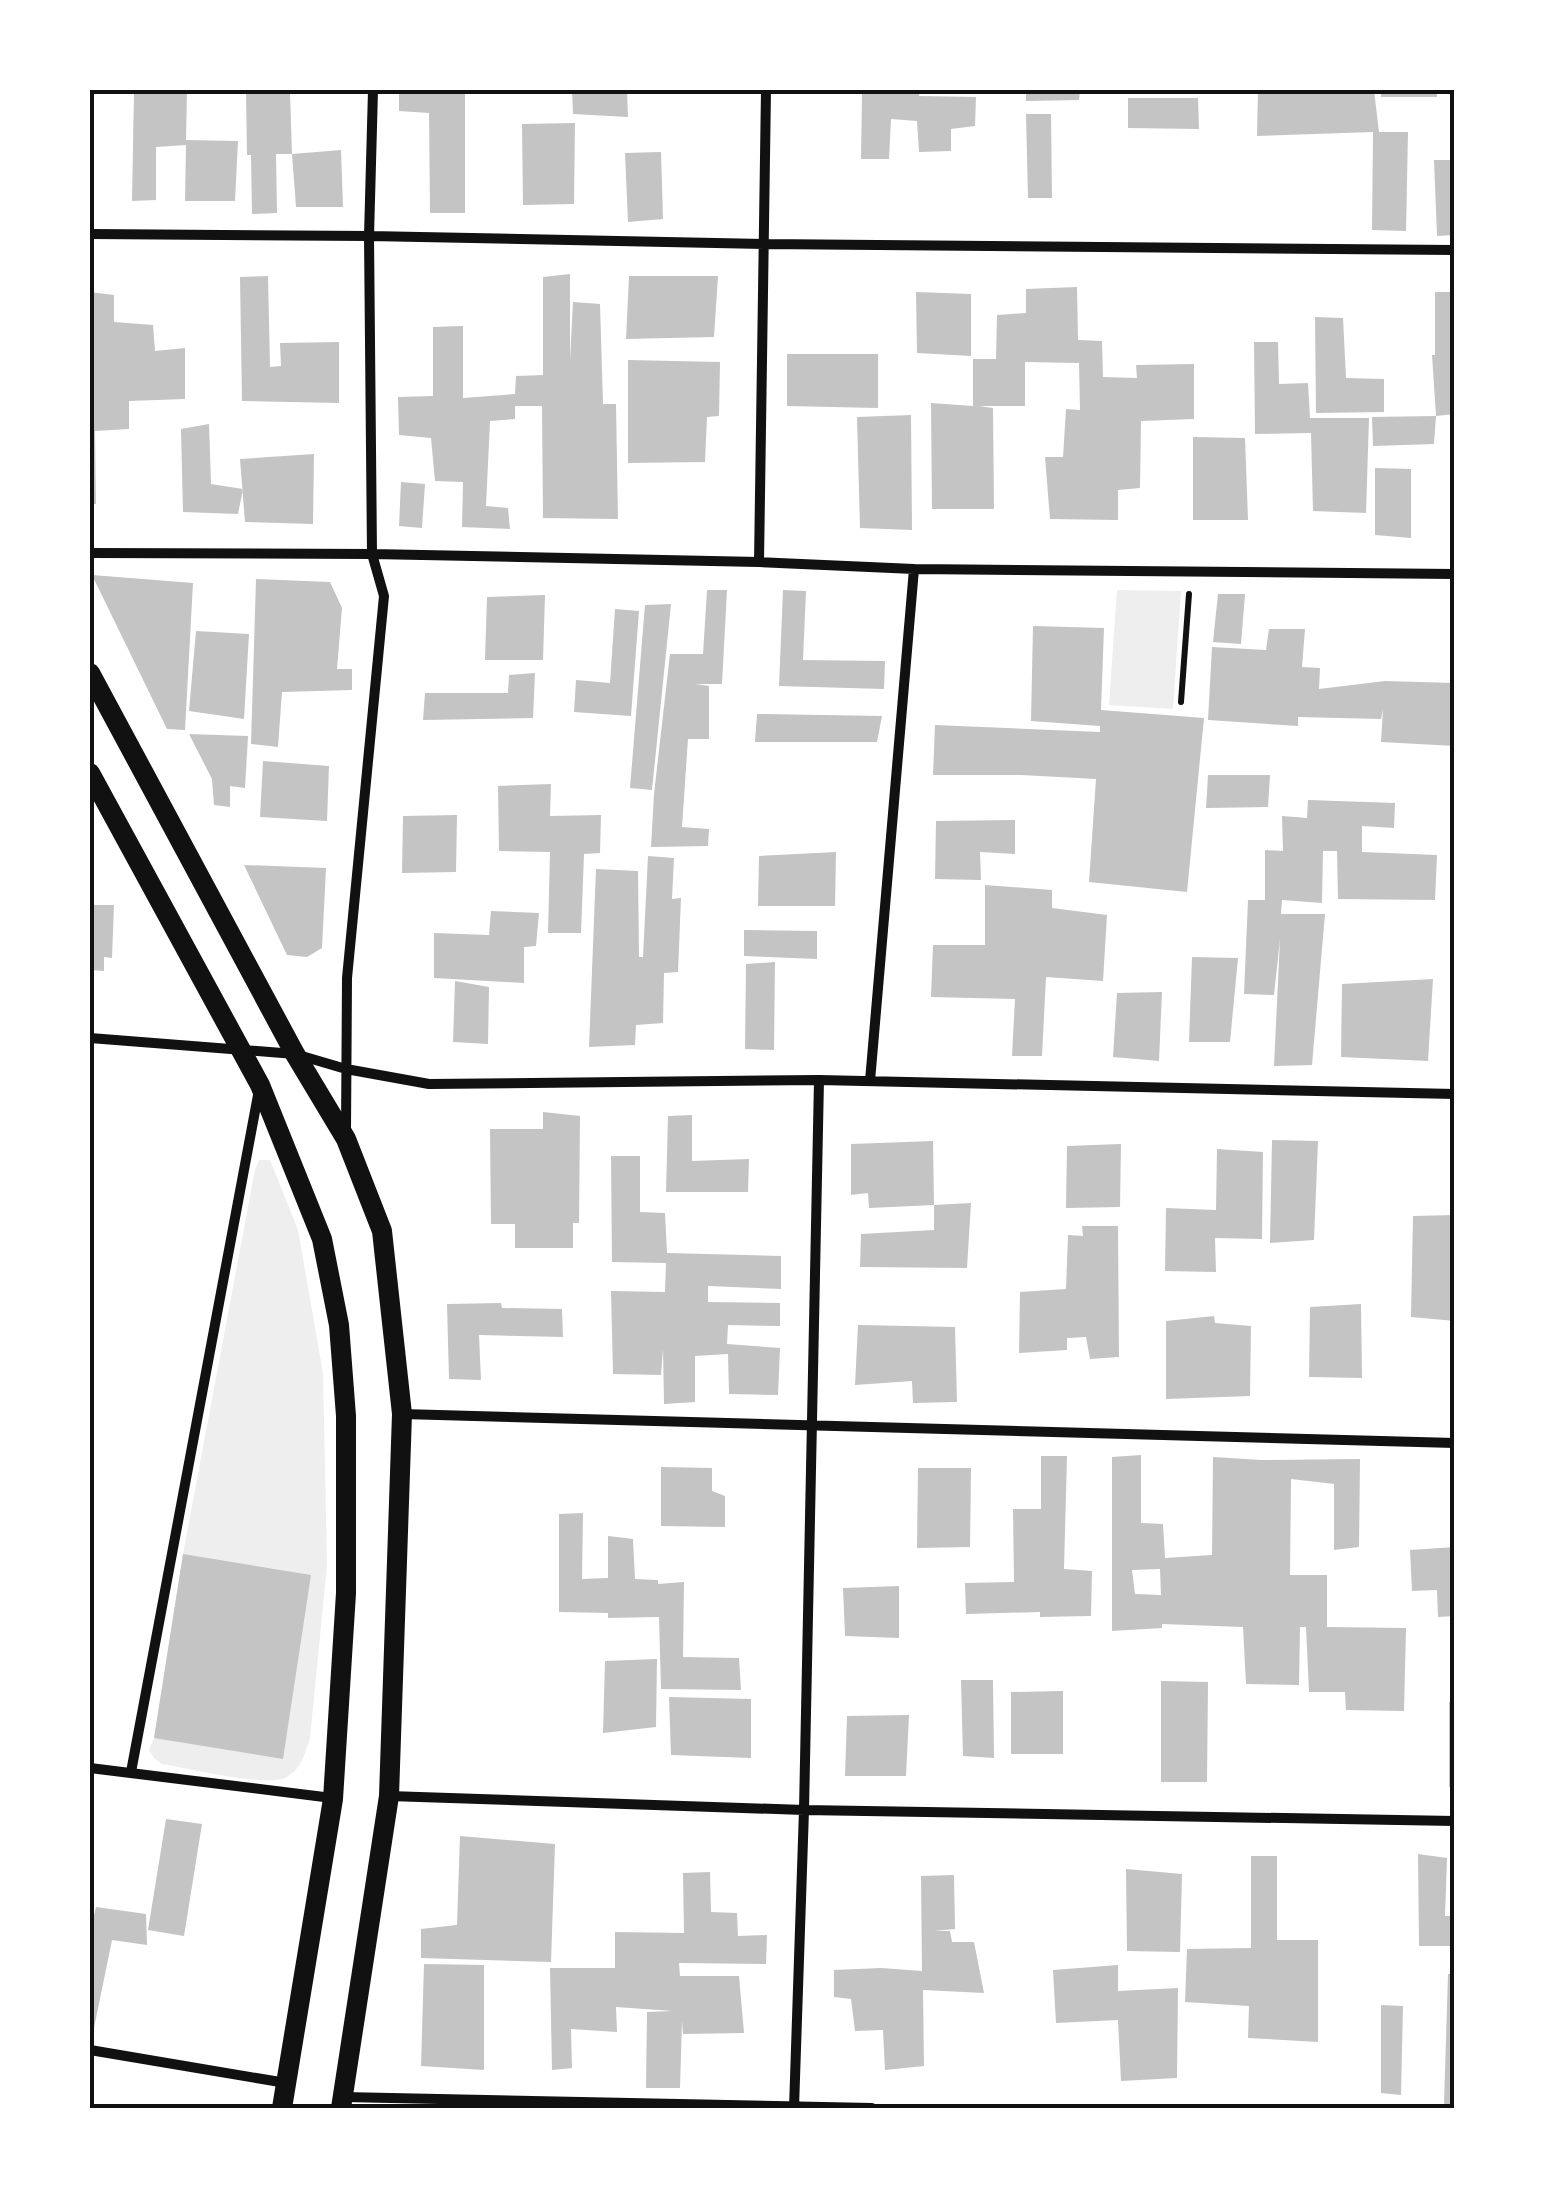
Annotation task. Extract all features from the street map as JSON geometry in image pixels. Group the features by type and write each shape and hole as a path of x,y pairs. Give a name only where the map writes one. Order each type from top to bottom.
{"main road":[{"path":"90,674 295,1054 346,1139 382,1231 402,1414 389,1796 342,2102"},
{"path":"90,773 260,1086 322,1239 339,1325 346,1416 346,1594 333,1798 282,2108"}],"street":[{"path":"346,1139 347,978 384,596 372,554 372,90"},
{"path":"759,562 766,90"},
{"path":"90,234 1455,250"},
{"path":"90,553 372,554 914,569 1455,574"},
{"path":"870,1081 914,569"},
{"path":"90,1038 295,1054 346,1070 429,1084 819,1080 1455,1094"},
{"path":"794,2107 819,1080"},
{"path":"131,1772 260,1086"},
{"path":"402,1414 1455,1443"},
{"path":"90,1768 333,1798"},
{"path":"389,1796 804,1810 1455,1821"},
{"path":"90,2050 287,2084"},
{"path":"342,2102 872,2108"}],"path":[{"path":"1181,702 1191,571"}],"shaded area":[{"path":"1117,590 1181,591 1173,709 1109,705"},
{"path":"259,1160 270,1160 298,1230 323,1373 327,1565 310,1738 296,1769 277,1780 162,1764 149,1750"}],"building":[{"path":"187,90 186,140 238,141 235,201 185,201 186,145 156,147 156,200 132,201 134,91"},
{"path":"399,90 465,90 465,213 430,213 429,113 399,111"},
{"path":"572,90 627,90 628,117 573,114"},
{"path":"848,90 919,90 919,96 976,97 975,126 951,129 951,151 919,152 917,121 891,119 889,159 861,159 862,94"},
{"path":"1026,90 1080,90 1079,100 1026,101"},
{"path":"1258,90 1374,90 1379,132 1408,132 1406,231 1372,230 1373,132 1257,136"},
{"path":"1381,90 1437,90 1437,97 1381,97"},
{"path":"246,91 290,93 292,154 276,154 277,213 252,214"},
{"path":"1128,98 1198,98 1199,129 1128,128"},
{"path":"1026,114 1051,114 1052,198 1028,198"},
{"path":"575,123 574,204 523,205 522,124"},
{"path":"341,150 343,207 296,207 292,154"},
{"path":"661,152 663,219 628,222 625,153"},
{"path":"1434,160 1455,160 1455,235 1437,236"},
{"path":"570,274 570,360 573,302 600,304 603,404 616,404 618,519 543,518 542,406 515,406 515,419 490,421 486,506 508,508 510,529 462,527 463,482 435,481 431,438 399,435 398,397 433,396 433,327 463,326 463,398 515,394 516,376 543,375 543,277"},
{"path":"268,276 270,367 281,366 280,343 339,342 339,403 242,401 240,277"},
{"path":"629,276 718,276 714,337 626,339"},
{"path":"1077,287 1078,340 1102,341 1103,377 1137,378 1136,365 1194,364 1194,419 1141,421 1140,488 1118,490 1118,520 1050,519 1045,457 1063,457 1066,409 1080,410 1079,363 1025,362 1025,406 979,406 993,408 994,509 932,509 931,403 973,406 973,359 996,359 997,315 1026,313 1026,289"},
{"path":"90,292 114,295 114,322 153,325 155,351 185,348 185,399 129,401 129,429 95,431 96,504 90,504"},
{"path":"916,292 971,294 971,356 917,353"},
{"path":"1435,292 1455,292 1455,414 1436,416 1432,355"},
{"path":"1315,317 1343,318 1346,378 1384,379 1384,412 1316,413"},
{"path":"1254,342 1278,342 1279,384 1308,383 1310,418 1369,418 1366,513 1313,511 1311,433 1255,434"},
{"path":"787,354 878,354 878,408 787,406"},
{"path":"628,360 720,362 719,416 707,417 705,462 628,463"},
{"path":"911,415 912,530 860,528 857,417"},
{"path":"1436,416 1434,444 1373,446 1372,417"},
{"path":"209,424 211,484 243,489 238,514 183,512 181,429"},
{"path":"1193,437 1245,438 1248,520 1193,520"},
{"path":"314,454 313,524 245,522 240,459"},
{"path":"1375,468 1411,469 1411,538 1375,535"},
{"path":"401,482 425,484 422,528 399,526"},
{"path":"92,575 193,583 185,730 167,729"},
{"path":"256,579 330,582 342,608 337,669 352,669 352,690 282,692 278,747 251,744"},
{"path":"707,590 727,590 722,684 696,684 709,686 709,739 688,739 682,827 709,829 708,846 651,847 670,654 703,654"},
{"path":"783,590 806,591 803,660 885,661 884,689 779,686"},
{"path":"1218,594 1245,594 1241,644 1213,642"},
{"path":"545,595 543,660 485,660 487,597"},
{"path":"671,604 652,790 630,788 645,605"},
{"path":"615,609 639,611 631,716 574,712 576,680 610,683"},
{"path":"1033,626 1104,628 1101,710 1204,718 1187,892 1089,882 1096,779 933,775 935,725 1100,732 1100,726 1031,721"},
{"path":"1269,629 1305,629 1302,667 1320,668 1319,689 1385,681 1455,683 1455,746 1381,742 1383,709 1381,719 1298,717 1298,726 1208,720 1212,647 1266,650"},
{"path":"196,631 249,634 244,719 189,711"},
{"path":"535,673 533,718 423,720 425,693 508,693 509,675"},
{"path":"757,714 882,716 877,742 755,742"},
{"path":"189,734 248,736 245,788 230,786 230,807 214,805 212,779"},
{"path":"263,761 329,766 327,821 260,817"},
{"path":"1208,775 1270,775 1268,807 1206,808"},
{"path":"551,784 550,816 601,815 600,853 584,854 581,933 548,933 550,852 499,851 498,786"},
{"path":"1308,800 1395,803 1394,828 1362,826 1362,852 1437,855 1435,900 1338,899 1337,851 1323,851 1322,903 1282,900 1281,914 1325,914 1312,1065 1274,1066 1280,939 1274,995 1244,994 1248,900 1265,900 1265,850 1283,851 1282,816 1307,818"},
{"path":"457,815 456,872 402,873 403,816"},
{"path":"1015,820 1015,854 980,852 981,880 935,879 936,821"},
{"path":"836,852 835,906 758,906 759,856"},
{"path":"648,856 674,858 672,899 681,898 678,972 664,973 663,1023 636,1025 635,1045 589,1047 596,869 638,871 639,957 643,957"},
{"path":"244,865 326,868 322,948 307,957 287,955"},
{"path":"985,885 1052,890 1052,908 1107,915 1103,981 1046,977 1042,1056 1012,1056 1015,999 931,997 933,945 985,945"},
{"path":"90,905 114,905 112,958 104,957 104,971 90,970"},
{"path":"491,911 539,913 536,946 524,947 524,983 434,978 434,933 489,935"},
{"path":"744,930 817,931 817,959 744,956"},
{"path":"1192,957 1238,958 1230,1042 1189,1042"},
{"path":"775,962 774,1050 745,1049 746,964"},
{"path":"1433,979 1428,1061 1341,1057 1342,984"},
{"path":"455,981 489,987 488,1044 453,1042"},
{"path":"1162,992 1159,1061 1113,1057 1117,993"},
{"path":"543,1112 580,1116 579,1223 573,1223 573,1248 515,1248 515,1224 491,1224 490,1129 543,1129"},
{"path":"692,1115 692,1161 749,1159 748,1192 666,1192 668,1116"},
{"path":"1272,1140 1318,1141 1314,1240 1270,1243"},
{"path":"933,1141 934,1205 869,1208 868,1193 851,1195 851,1144"},
{"path":"1121,1144 1120,1207 1066,1208 1067,1146"},
{"path":"1217,1149 1263,1152 1262,1239 1215,1238 1216,1272 1165,1271 1166,1208 1216,1210"},
{"path":"611,1156 640,1156 640,1212 665,1213 667,1253 781,1256 781,1289 708,1286 708,1302 780,1303 780,1326 728,1325 727,1344 780,1348 778,1395 729,1394 728,1354 695,1356 695,1402 664,1404 663,1349 661,1375 613,1374 611,1291 665,1292 666,1263 612,1262"},
{"path":"971,1203 967,1268 860,1267 861,1234 934,1230 934,1205"},
{"path":"1455,1215 1455,1321 1411,1317 1413,1216"},
{"path":"1082,1226 1118,1226 1119,1357 1090,1359 1086,1337 1067,1338 1067,1350 1019,1353 1020,1292 1066,1289 1068,1235 1083,1236"},
{"path":"501,1303 502,1308 562,1309 563,1337 479,1335 481,1380 449,1379 447,1304"},
{"path":"1361,1304 1362,1378 1309,1377 1310,1307"},
{"path":"1214,1316 1215,1323 1251,1326 1250,1396 1166,1399 1166,1321"},
{"path":"858,1325 955,1327 957,1402 913,1403 912,1381 855,1385"},
{"path":"1141,1455 1141,1523 1163,1524 1165,1558 1212,1555 1213,1457 1360,1459 1359,1547 1334,1550 1334,1484 1291,1479 1290,1575 1327,1575 1327,1627 1406,1628 1404,1711 1346,1710 1345,1692 1309,1692 1306,1627 1300,1627 1299,1685 1246,1684 1243,1627 1162,1624 1162,1628 1112,1631 1112,1457","holes":["1160,1569 1161,1595 1135,1594 1132,1570"]},
{"path":"1041,1456 1067,1456 1064,1569 1092,1571 1091,1616 1040,1617 1040,1612 966,1614 965,1583 1014,1582 1013,1509 1041,1509"},
{"path":"661,1467 712,1468 712,1491 725,1496 725,1527 661,1526"},
{"path":"918,1468 971,1468 970,1547 917,1548"},
{"path":"583,1513 582,1579 608,1578 608,1536 633,1539 635,1579 658,1580 658,1584 684,1582 683,1657 739,1658 741,1690 661,1689 659,1617 608,1618 608,1613 559,1612 559,1514"},
{"path":"1455,1547 1455,1616 1438,1617 1437,1590 1412,1591 1410,1550"},
{"path":"183,1554 311,1575 283,1759 154,1738"},
{"path":"899,1586 899,1638 845,1636 843,1588"},
{"path":"657,1659 656,1727 603,1733 605,1661"},
{"path":"961,1680 993,1680 994,1758 963,1756"},
{"path":"1161,1681 1208,1682 1207,1782 1161,1782"},
{"path":"1063,1691 1063,1754 1011,1754 1011,1692"},
{"path":"669,1697 751,1699 751,1758 671,1755"},
{"path":"1449,1702 1455,1702 1455,1788 1449,1787"},
{"path":"909,1715 906,1776 845,1776 847,1716"},
{"path":"166,1819 202,1824 184,1936 148,1930"},
{"path":"460,1836 555,1844 551,1962 421,1958 421,1929 457,1925"},
{"path":"1418,1854 1447,1858 1445,1916 1455,1916 1455,1946 1419,1946"},
{"path":"1251,1856 1277,1856 1277,1940 1318,1940 1318,2042 1248,2038 1249,2006 1185,2002 1187,1949 1251,1948"},
{"path":"1126,1869 1182,1874 1180,1952 1127,1951"},
{"path":"710,1872 711,1912 737,1913 738,1936 767,1935 766,1964 679,1963 680,1976 739,1976 744,2033 683,2034 682,2021 680,2088 646,2088 647,2012 673,2011 616,2007 617,2032 571,2029 572,2068 552,2070 550,1968 615,1968 615,1932 684,1933 683,1873"},
{"path":"954,1875 955,1929 934,1931 950,1931 952,1942 974,1942 984,1993 923,1990 924,2066 885,2070 883,2030 855,2031 851,1999 834,1997 834,1970 922,1971 921,1876"},
{"path":"96,1907 146,1914 147,1945 112,1940 94,2028 90,2027 90,1933"},
{"path":"424,1964 484,1965 484,2070 421,2066"},
{"path":"1118,1965 1118,1991 1178,1988 1177,2078 1121,2081 1118,2020 1056,2023 1053,1970"},
{"path":"1448,1974 1455,1974 1455,2105 1444,2104"},
{"path":"1381,2005 1403,2006 1401,2095 1381,2093"}]}
